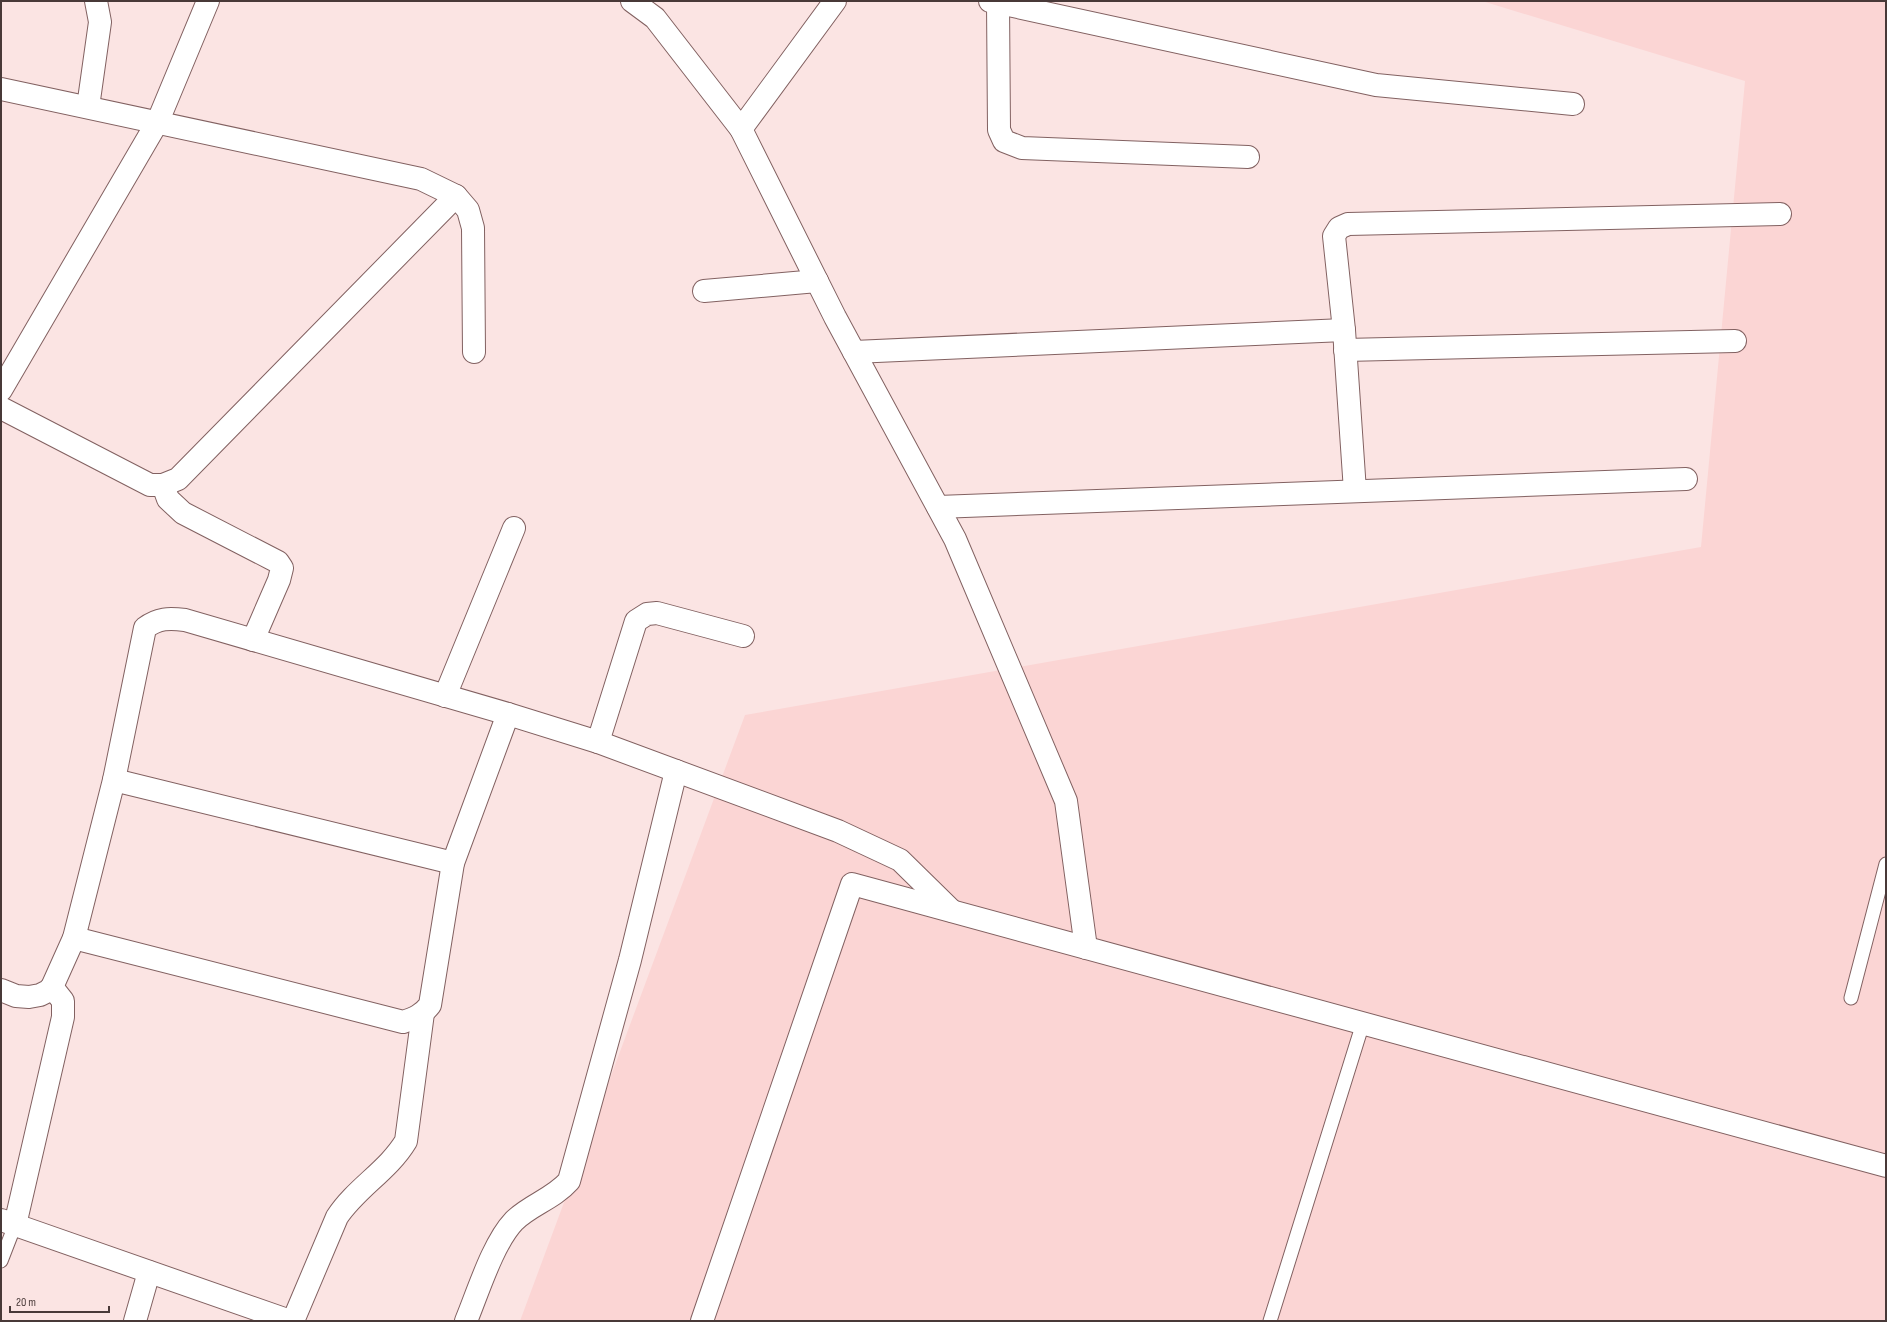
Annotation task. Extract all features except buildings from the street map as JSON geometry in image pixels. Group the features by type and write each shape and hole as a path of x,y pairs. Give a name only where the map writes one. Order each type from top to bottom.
{"street":[{"path":"88,107 100,22 96,1"},
{"path":"1,390 158,122 208,1"},
{"path":"632,1 655,18 741,129 854,352 955,538 1066,801 1086,948"},
{"path":"741,129 835,1"},
{"path":"1248,157 1022,148 1004,141 999,130 994,2 1376,85 1573,104"},
{"path":"1,88 421,179 456,196 468,210 473,228 474,352"},
{"path":"1,408 150,485 164,485 178,479 456,196"},
{"path":"1355,491 1344,340 1334,236 1339,228 1348,224 1780,214"},
{"path":"704,291 817,281"},
{"path":"854,352 1344,340 1734,341"},
{"path":"938,507 1686,479"},
{"path":"164,485 168,499 183,513 278,562 282,568 279,580 253,640"},
{"path":"445,696 514,528"},
{"path":"598,742 636,622 647,614 658,613 743,636"},
{"path":"1,990 16,996 29,997 40,995 52,988 74,938 114,780 145,628 154,621 168,618 185,620 508,714 598,742 838,831 900,860 953,912"},
{"path":"74,938 403,1022 414,1019 423,1013 430,1005 453,863 508,714"},
{"path":"466,1321 501,1236 515,1220 555,1195 568,1181 630,960 676,771"},
{"path":"114,780 453,863"},
{"path":"702,1321 852,884 1886,1166"},
{"path":"52,988 63,1001 63,1017 8,1222 290,1321"},
{"path":"293,1321 337,1217 344,1207 398,1155 406,1141 423,1013"},
{"path":"135,1321 149,1272"}],"lane":[{"path":"1850,998 1886,864"},
{"path":"1270,1321 1364,1023"},
{"path":"1,1261 8,1222"}],"shaded area":[{"path":"1482,1 1886,1 1886,1321 520,1321 745,715 1701,547 1745,81"}]}
